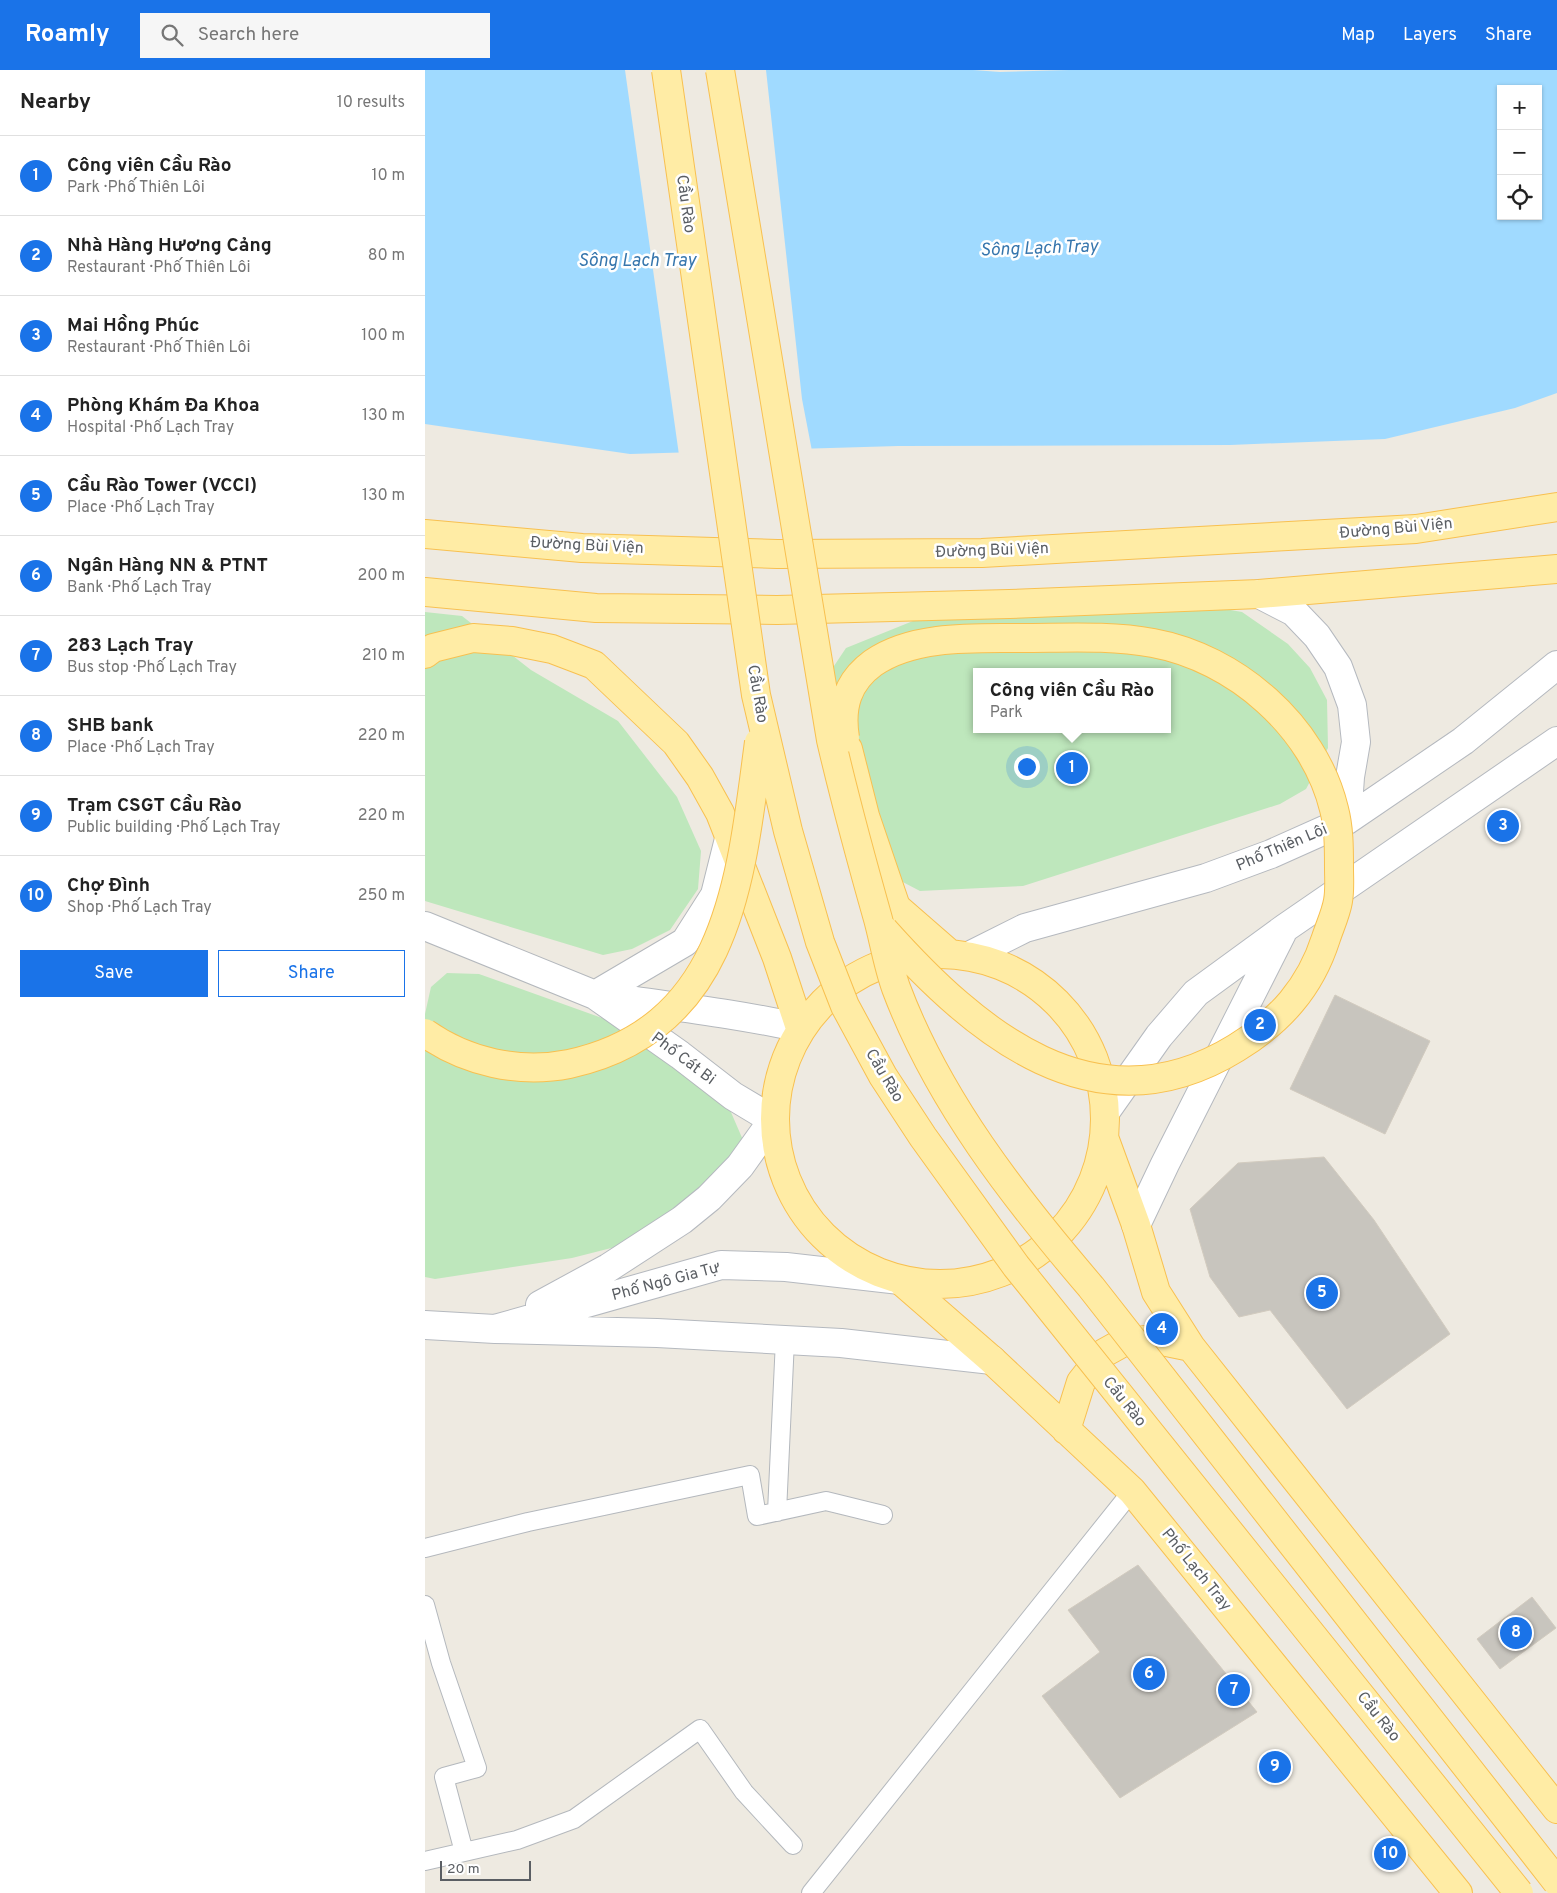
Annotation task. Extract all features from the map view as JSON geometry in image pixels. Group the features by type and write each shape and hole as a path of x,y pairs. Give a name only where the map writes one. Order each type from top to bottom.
{"main road":[{"name":"Cầu Rào","path":"666,70 762,725 787,831 820,942 845,1006 883,1076 923,1137 1054,1314 1519,1893"},
{"path":"720,70 831,740 846,806 896,987 922,1045 992,1166 1034,1221 1091,1287 1557,1882"},
{"name":"Đường Bùi Viện","path":"425,534 582,548 777,554 983,553 1416,529 1557,507"},
{"path":"425,592 596,608 777,610 1009,604 1259,594 1557,569"},
{"path":"1259,594 1294,612 1317,636 1338,667 1352,706 1356,742 1350,777 1347,820"},
{"path":"879,925 920,971 990,1031 1049,1065 1083,1075 1119,1080 1152,1078 1189,1070 1223,1056 1251,1038 1299,994 1318,963 1339,899 1339,837 1335,814 1323,779 1307,748 1269,702 1239,678 1215,664 1155,643 1102,637 955,638 896,650 872,664 853,682 843,703 843,723 848,749 865,816 896,907 960,955"},
{"path":"425,654 433,648 473,638 492,639 552,649 594,665 676,743 700,777 720,813 771,941 800,1028"},
{"name":"Phố Thiên Lôi","path":"960,955 1025,928 1206,878 1271,854 1347,820 1463,741 1557,665"},
{"path":"425,1032 441,1044 469,1056 498,1064 528,1068 554,1066 594,1058 628,1043 673,1009 700,978 717,944 736,889 748,830 762,725"},
{"path":"1106,1111 1159,1036 1196,993 1285,928 1557,740"},
{"path":"595,995 685,942 715,895 729,839"},
{"path":"1137,1225 1165,1164 1285,928"},
{"name":"Phố Cát Bi","path":"426,931 595,995 755,1018 800,1028"},
{"path":"960,955 1011,969 1049,994 1079,1027 1098,1067 1106,1111 1105,1140 1098,1168 1076,1213 1042,1249 999,1273 950,1284 901,1280 850,1258 809,1222 783,1174 773,1120 780,1073 800,1028 829,996 865,971 906,957 960,955"},
{"name":"Phố Cát Bi","path":"595,995 680,1055 733,1096 773,1120"},
{"name":"Phố Ngô Gia Tự","path":"495,1329 608,1268 682,1220 709,1198 740,1166 773,1120"},
{"path":"1105,1140 1137,1225 1156,1292 1191,1347 1557,1809"},
{"name":"Phố Ngô Gia Tự","path":"425,1324 495,1329 721,1265 786,1267 901,1280"},
{"name":"Phố Lạch Tray","path":"901,1280 992,1360 1132,1491 1458,1893"},
{"path":"495,1329 657,1333 841,1343 992,1360"},
{"path":"1066,1430 1081,1382 1104,1353 1122,1344 1152,1339 1191,1347"}],"lane":[{"path":"777,1512 785,1340"},
{"path":"425,1548 528,1522 750,1475 757,1516 826,1502 883,1515"},
{"path":"811,1893 1132,1491"},
{"path":"425,1605 441,1663 477,1768 444,1778 464,1852"},
{"path":"425,1861 517,1840 573,1819 701,1729 744,1792 793,1845"}],"green space":[{"path":"1219,608 1242,612 1288,644 1310,668 1327,700 1328,748 1306,789 1280,804 1023,886 920,891 874,867 826,678 846,648 913,621"},
{"path":"425,612 462,616 531,670 618,721 677,797 701,851 698,889 670,930 632,949 603,955 425,901"},
{"path":"447,973 479,974 616,1023 730,1110 743,1140 718,1178 627,1244 572,1258 435,1279 425,1277 425,1014 431,987"}],"water":[{"name":"Sông Lạch Tray","path":"425,70 973,70 1000,72 1069,70 1557,70 1557,393 1515,408 1385,439 1230,445 898,446 630,454 425,424"}],"pier":[{"path":"625,70 766,70 802,399 812,451 679,455"}],"building":[{"path":"1335,995 1430,1041 1385,1134 1290,1089"},
{"path":"1324,1157 1374,1220 1450,1334 1347,1409 1270,1310 1239,1317 1210,1277 1190,1209 1238,1163"},
{"path":"1138,1565 1257,1712 1120,1798 1042,1696 1100,1652 1068,1610"},
{"path":"1532,1597 1556,1628 1500,1669 1477,1639"}],"place":[{"name":"Công viên Cầu Rào","path":"1072,768"},
{"name":"Mai Hồng Phúc","path":"1503,826"},
{"name":"Nhà Hàng Hương Cảng","path":"1260,1025"},
{"name":"Cầu Rào Tower (VCCI)","path":"1322,1293"},
{"name":"Phòng Khám Đa Khoa","path":"1162,1329"},
{"name":"SHB bank","path":"1516,1633"},
{"name":"Ngân Hàng NN & PTNT","path":"1149,1674"},
{"name":"283 Lạch Tray","path":"1234,1690"},
{"name":"Trạm CSGT Cầu Rào","path":"1275,1767"},
{"name":"Chợ Đình","path":"1390,1854"}]}
